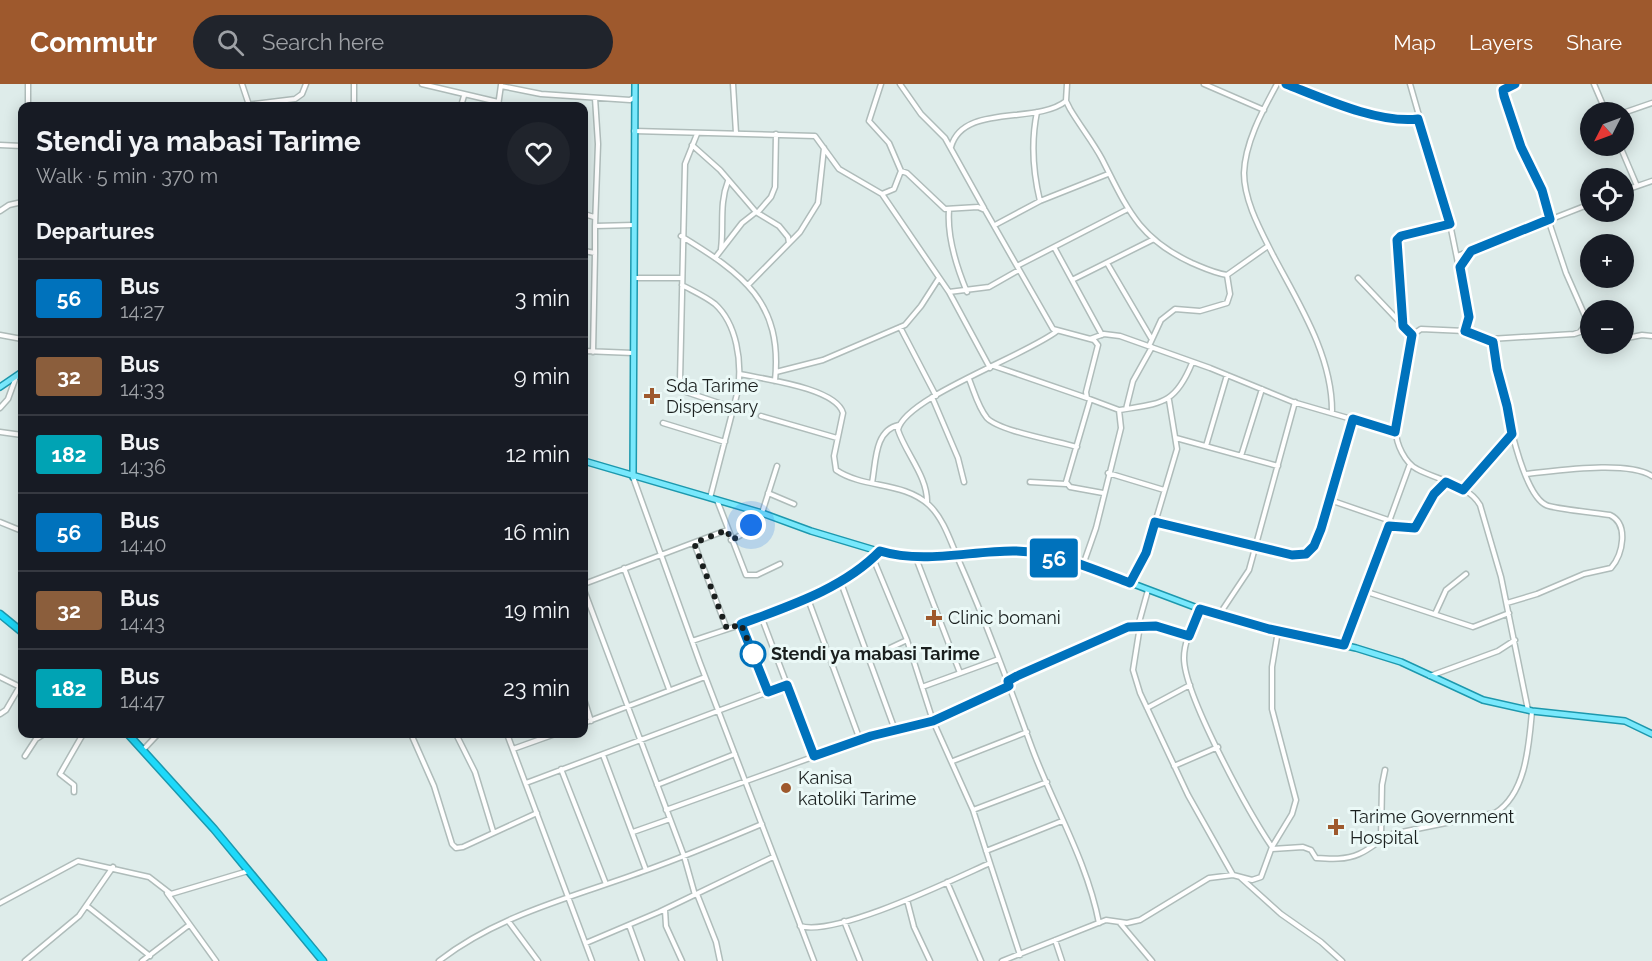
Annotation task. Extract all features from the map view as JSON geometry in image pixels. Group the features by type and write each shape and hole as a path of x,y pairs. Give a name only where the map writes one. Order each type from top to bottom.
{"highway":[{"path":"0,614 18,629"},
{"path":"132,738 248,870 323,961"}],"main road":[{"path":"633,477 635,84"},
{"path":"0,387 18,374"},
{"path":"588,462 760,512 880,551 916,558 1015,550 1083,565 1219,615 1344,645 1401,662 1483,700 1530,711 1625,721 1652,734"}],"street":[{"path":"28,84 28,102"},
{"path":"242,84 248,102"},
{"path":"272,102 295,99 302,94 306,84"},
{"path":"354,84 354,102"},
{"path":"422,84 490,102"},
{"path":"733,84 736,133"},
{"path":"881,84 869,121 889,142 901,171 894,189 882,194"},
{"path":"900,84 951,148 1036,303 1057,332"},
{"path":"1066,84 1066,101 1128,209 1152,240 1183,259 1227,275"},
{"path":"1204,84 1264,110"},
{"path":"1277,84 1253,134 1244,175 1255,217 1326,363 1332,391 1332,411"},
{"path":"1286,84 1356,109 1398,119 1418,119"},
{"path":"1411,84 1418,119 1458,256 1469,317 1465,331"},
{"path":"1515,84 1503,90 1504,96 1521,147 1542,190 1556,248 1580,303"},
{"path":"1594,84 1602,102"},
{"path":"498,102 501,85 542,94 630,100 635,97"},
{"path":"462,102 464,96"},
{"path":"593,352 597,144 595,98"},
{"path":"951,148 955,136 966,125 1053,109 1066,101"},
{"path":"1634,109 1652,103"},
{"path":"1037,112 1034,150 1040,201"},
{"path":"634,131 814,136 839,169 882,194 949,292 992,367 1119,410 1169,400 1179,389 1192,363"},
{"path":"697,134 685,164 681,236 681,387 694,395 734,408"},
{"path":"715,258 742,223 757,212 774,193 776,134"},
{"path":"0,145 18,146"},
{"path":"692,145 757,212 779,226 788,237 790,244"},
{"path":"748,285 790,244 818,203 824,147"},
{"path":"1624,156 1637,186"},
{"path":"901,171 907,173 935,202 949,210 978,207 984,209"},
{"path":"995,225 1040,201 1108,174"},
{"path":"721,249 723,225 721,207 728,181"},
{"path":"1634,187 1652,181"},
{"path":"0,211 18,203"},
{"path":"1458,256 1580,208"},
{"path":"949,292 967,292 1001,283 1018,268 1054,247 1128,209"},
{"path":"949,210 948,220 955,252 967,292"},
{"path":"588,215 595,217"},
{"path":"1403,326 1397,240 1401,236 1450,224"},
{"path":"596,226 635,225"},
{"path":"681,236 715,258 748,285 761,300 776,344 775,381"},
{"path":"1072,280 1152,240"},
{"path":"1227,275 1269,246"},
{"path":"1054,247 1102,335"},
{"path":"1460,267 1471,251"},
{"path":"588,252 595,253"},
{"path":"1107,262 1152,339"},
{"path":"1126,409 1133,381 1161,320 1175,309 1200,311 1227,303 1230,294 1227,275"},
{"path":"634,278 681,278"},
{"path":"776,372 823,360 900,327 921,306 939,278"},
{"path":"1358,278 1412,335"},
{"path":"682,285 717,306 734,337 740,374 734,408 710,498"},
{"path":"900,327 934,397 958,458 964,482"},
{"path":"1272,848 1303,848 1311,850 1316,858 1336,859 1359,854 1381,838 1480,817 1505,807 1515,794 1529,745 1530,711 1507,603 1480,505 1473,496 1463,490 1410,465 1395,432 1412,335 1421,328 1465,331 1490,339 1574,334 1580,331"},
{"path":"872,483 881,438 888,429 899,425 914,408 1057,332 1089,339 1098,345 1086,392 1089,399 1066,484"},
{"path":"0,335 18,338"},
{"path":"1089,339 1102,335 1120,336 1295,402 1332,411 1395,432"},
{"path":"1634,337 1652,336"},
{"path":"1490,339 1494,343 1497,369 1512,434 1526,474 1538,497 1547,506 1610,515 1618,520 1622,540 1611,568 1584,574 1537,594 1507,603"},
{"path":"588,351 633,352"},
{"path":"740,374 798,386 837,403 843,412 833,465 836,470 904,491 927,503 945,529 1062,821 1086,874 1099,923"},
{"path":"1206,446 1227,375"},
{"path":"0,408 8,399 18,377"},
{"path":"969,379 982,409 990,420 1007,428 1077,447"},
{"path":"1241,456 1262,389"},
{"path":"1130,583 1146,553 1177,449 1169,400"},
{"path":"1219,615 1249,570 1295,402"},
{"path":"1083,565 1096,528 1102,493 1121,428 1119,410"},
{"path":"761,416 837,438"},
{"path":"1155,522 1292,555 1306,554 1314,546 1353,419"},
{"path":"663,423 725,442"},
{"path":"899,425 901,439 927,492 927,503"},
{"path":"0,432 18,434"},
{"path":"1463,490 1512,434"},
{"path":"1176,438 1278,466"},
{"path":"1344,645 1410,465"},
{"path":"731,540 746,533 756,520 777,466"},
{"path":"1526,474 1623,469 1644,471 1652,476"},
{"path":"1108,473 1164,490"},
{"path":"633,477 705,677 814,961"},
{"path":"1030,482 1066,484 1102,493"},
{"path":"1389,526 1415,528 1434,494 1446,482"},
{"path":"768,493 794,504"},
{"path":"717,500 746,575 757,575 780,564"},
{"path":"1330,500 1391,521"},
{"path":"0,522 18,529"},
{"path":"588,582 727,530"},
{"path":"694,543 727,629"},
{"path":"692,641 808,598 840,580 880,551"},
{"path":"873,558 907,640 933,721 953,761 973,810 1020,955"},
{"path":"916,558 960,673"},
{"path":"624,568 669,690"},
{"path":"1435,614 1446,590 1466,574"},
{"path":"840,580 896,730"},
{"path":"1148,590 1139,626 1133,670 1147,708 1174,766 1233,875"},
{"path":"1364,591 1473,627 1509,613"},
{"path":"808,598 860,740"},
{"path":"588,601 642,741 696,894 716,942 720,961"},
{"path":"1200,609 1189,636 1184,658 1190,685 1218,747 1272,848"},
{"path":"762,616 814,756"},
{"path":"741,624 768,692"},
{"path":"666,810 860,740 933,721 1107,634 1139,626 1156,626 1189,636"},
{"path":"1004,961 1106,920 1120,922 1140,920 1209,878 1233,875 1252,880 1261,877 1272,848 1292,814 1296,800 1272,709 1272,667 1278,631"},
{"path":"869,658 907,640"},
{"path":"1429,676 1498,651 1515,640"},
{"path":"922,687 999,659"},
{"path":"0,677 18,686"},
{"path":"588,722 705,677"},
{"path":"526,783 787,685"},
{"path":"1147,708 1190,685"},
{"path":"0,714 6,710 18,692"},
{"path":"588,712 591,721"},
{"path":"953,761 1027,732"},
{"path":"25,756 38,738"},
{"path":"74,792 74,785 60,774 80,738"},
{"path":"143,750 154,738"},
{"path":"413,738 437,794 452,844 456,848 463,847 493,831 537,813"},
{"path":"458,738 475,772 493,831"},
{"path":"509,738 592,961"},
{"path":"513,749 540,738"},
{"path":"1174,766 1218,747"},
{"path":"657,785 735,754"},
{"path":"603,755 646,870"},
{"path":"561,769 606,884"},
{"path":"1381,838 1382,785 1385,770"},
{"path":"973,810 1047,782"},
{"path":"633,832 670,819"},
{"path":"986,850 1062,821"},
{"path":"439,961 454,949 567,897 684,856 762,824"},
{"path":"586,943 665,909 773,857"},
{"path":"0,903 78,861 113,867 149,877 166,892 216,961"},
{"path":"800,926 821,928 844,921 907,900 990,863"},
{"path":"25,961 42,944 74,921 113,867"},
{"path":"166,892 179,893 248,870"},
{"path":"1240,877 1281,914 1321,942 1342,961"},
{"path":"947,882 981,961"},
{"path":"907,900 914,927 930,961"},
{"path":"87,906 150,956"},
{"path":"665,909 666,927 682,961"},
{"path":"844,921 860,961"},
{"path":"509,922 538,961"},
{"path":"1120,922 1152,961"},
{"path":"142,961 189,925"},
{"path":"629,925 642,961"},
{"path":"1055,940 1062,961"}],"bus line":[{"name":"56","path":"1286,84 1356,109 1398,119 1418,119 1450,224 1401,236 1397,240 1403,326 1412,335 1407,351 1395,432 1353,419 1321,529 1314,546 1306,554 1292,555 1211,533 1155,522 1146,553 1130,583 1083,565 1015,550 916,558 891,555 880,551 840,580 808,598 741,624 768,692 787,685 814,756 871,736 933,721 1009,686 1008,681 1027,671 1107,634 1128,627 1156,626 1189,636 1200,609 1269,629 1344,645 1389,526 1410,530 1415,528 1434,494 1446,482 1463,490 1512,434 1493,342 1488,338 1465,331 1469,317 1460,267 1471,251 1505,235 1550,219 1542,190 1521,147 1503,93 1503,90 1515,84"}],"place":[{"name":"Sda Tarime Dispensary","path":"652,396"},
{"name":"Clinic bomani","path":"934,618"},
{"name":"Stendi ya mabasi Tarime","path":"753,654"},
{"name":"Kanisa katoliki Tarime","path":"786,788"},
{"name":"Tarime Government Hospital","path":"1336,827"}],"route":[{"path":"751,525 745,534 731,540 727,530 694,543 727,629 741,624 755,658 753,654"}]}
